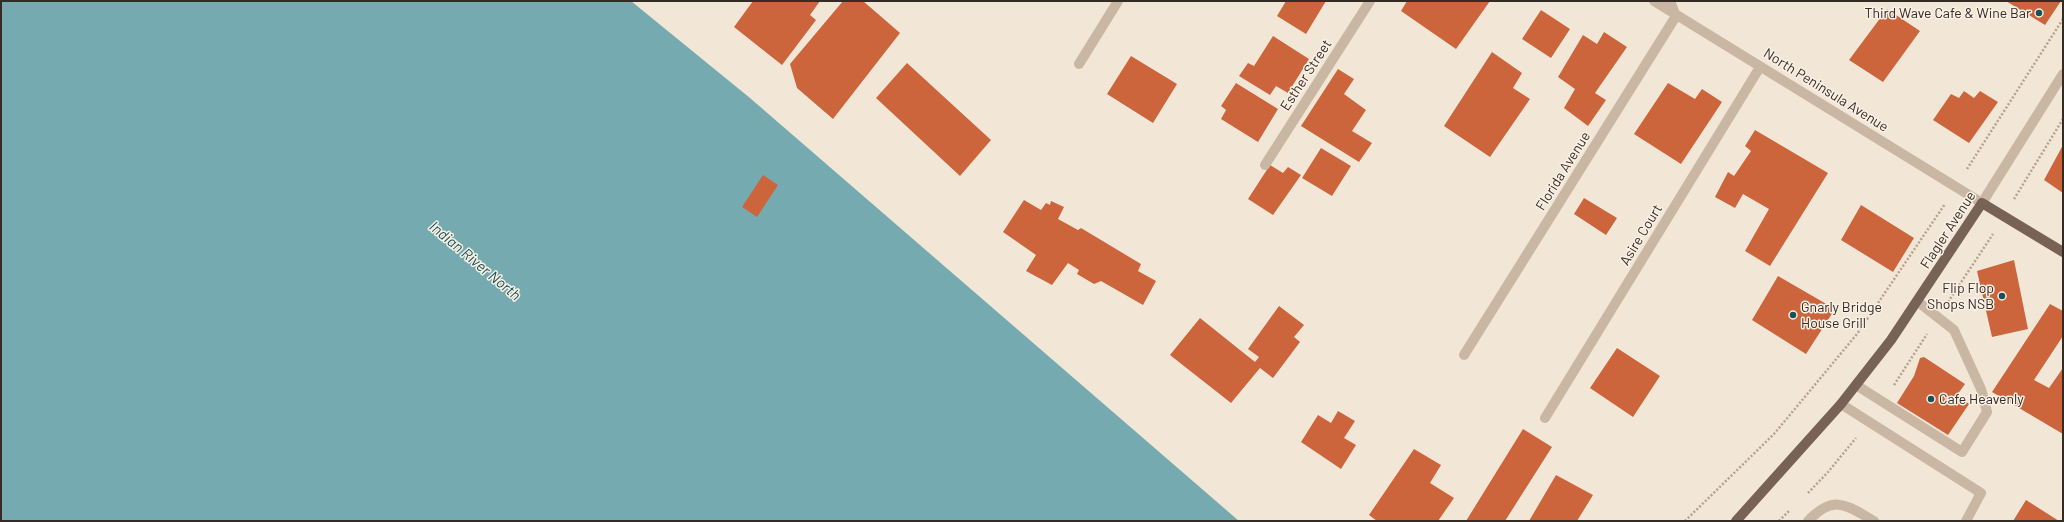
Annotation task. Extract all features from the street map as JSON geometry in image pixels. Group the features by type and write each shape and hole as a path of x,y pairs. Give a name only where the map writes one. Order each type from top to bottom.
{"main road":[{"path":"1982,203 2063,252"},
{"name":"Flagler Avenue","path":"1736,521 1841,404 1891,340 1982,203"}],"street":[{"path":"1079,64 1118,1"},
{"name":"Esther Street","path":"1266,165 1370,1"},
{"name":"North Peninsula Avenue","path":"1654,1 1676,16 1982,203"},
{"path":"1670,1 1676,16"},
{"name":"Florida Avenue","path":"1464,355 1676,16"},
{"name":"Asire Court","path":"1545,418 1760,66"},
{"name":"Flagler Avenue","path":"1982,203 2063,74"},
{"path":"1856,385 1962,452 1987,412 1981,389 1954,330 1917,302"},
{"path":"1841,404 1981,493 1966,521"},
{"path":"1808,521 1820,508 1844,504 1874,521"}],"path":[{"path":"1975,157 2063,19"},
{"path":"2020,190 2063,119"},
{"path":"1685,521 1774,434 1857,334 1940,212"}],"water":[{"name":"Indian River North","path":"1,1 631,1 750,98 1239,521 1,521"}],"building":[{"path":"753,1 820,1 810,15 816,20 782,65 734,27"},
{"path":"843,1 863,1 900,33 833,119 797,88 790,64"},
{"path":"1286,1 1326,1 1306,34 1277,16"},
{"path":"1407,1 1490,1 1456,49 1401,11"},
{"name":"Third Wave Cafe & Wine Bar","path":"2006,1 2061,1 2045,25"},
{"path":"1887,9 1920,31 1883,82 1849,60"},
{"path":"1541,10 1570,29 1551,58 1522,39"},
{"path":"1604,32 1627,47 1595,93 1606,100 1588,126 1564,108 1575,89 1558,77 1583,35 1597,44"},
{"path":"1273,36 1309,59 1288,93 1276,86 1270,95 1239,76 1248,63 1254,66"},
{"path":"1492,52 1522,73 1513,88 1530,99 1490,157 1444,126"},
{"path":"1131,56 1177,84 1153,123 1107,94"},
{"path":"907,63 991,140 960,176 876,98"},
{"path":"1338,69 1354,79 1344,94 1366,110 1352,131 1372,143 1359,162 1301,126"},
{"path":"1236,83 1278,109 1258,142 1221,119 1226,110 1221,106"},
{"path":"1668,83 1695,99 1702,89 1722,102 1681,164 1634,134"},
{"path":"1964,91 1974,98 1980,91 1998,102 1969,143 1933,120 1951,94 1959,98"},
{"path":"1755,130 1828,173 1770,266 1745,251 1769,209 1743,194 1735,208 1715,197 1728,172 1734,176 1751,151 1745,146"},
{"path":"2063,145 2063,193 2044,180"},
{"path":"1321,148 1351,166 1332,196 1302,178"},
{"path":"1270,165 1283,173 1288,167 1301,175 1273,215 1248,199"},
{"path":"763,175 778,185 757,217 742,207"},
{"path":"1584,198 1617,218 1606,235 1574,214"},
{"path":"1024,200 1041,210 1046,203 1050,205 1051,201 1064,207 1058,219 1078,230 1081,228 1141,264 1138,271 1156,281 1143,305 1101,281 1094,284 1077,274 1079,270 1068,263 1052,285 1026,271 1036,255 1003,232"},
{"path":"1861,205 1914,238 1893,272 1841,240"},
{"path":"2014,260 2028,329 1992,337 1977,271"},
{"name":"Gnarly Bridge House Grill","path":"1778,276 1835,309 1806,354 1752,320"},
{"path":"2050,304 2063,311 2063,336 2034,380 2049,388 2063,368 2063,434 1992,392"},
{"path":"1279,306 1304,325 1294,337 1300,342 1273,378 1260,368 1231,403 1170,355 1200,318 1255,362 1259,357 1248,349"},
{"path":"1617,348 1660,376 1633,417 1590,388"},
{"name":"Cafe Heavenly","path":"1924,357 1965,384 1957,395 1969,404 1948,435 1897,403 1914,376 1920,358"},
{"path":"1338,411 1355,421 1344,438 1356,445 1341,469 1301,442 1318,415 1331,423"},
{"path":"1523,429 1552,447 1505,521 1466,521"},
{"path":"1414,449 1441,465 1430,483 1454,498 1438,521 1377,521 1369,515"},
{"path":"1556,475 1593,495 1577,521 1529,521"},
{"path":"2026,500 2059,521 2013,521"}],"place":[{"name":"Third Wave Cafe & Wine Bar","path":"2039,13"},
{"name":"Flip Flop Shops NSB","path":"2002,296"},
{"name":"Gnarly Bridge House Grill","path":"1793,315"},
{"name":"Cafe Heavenly","path":"1931,399"}]}
